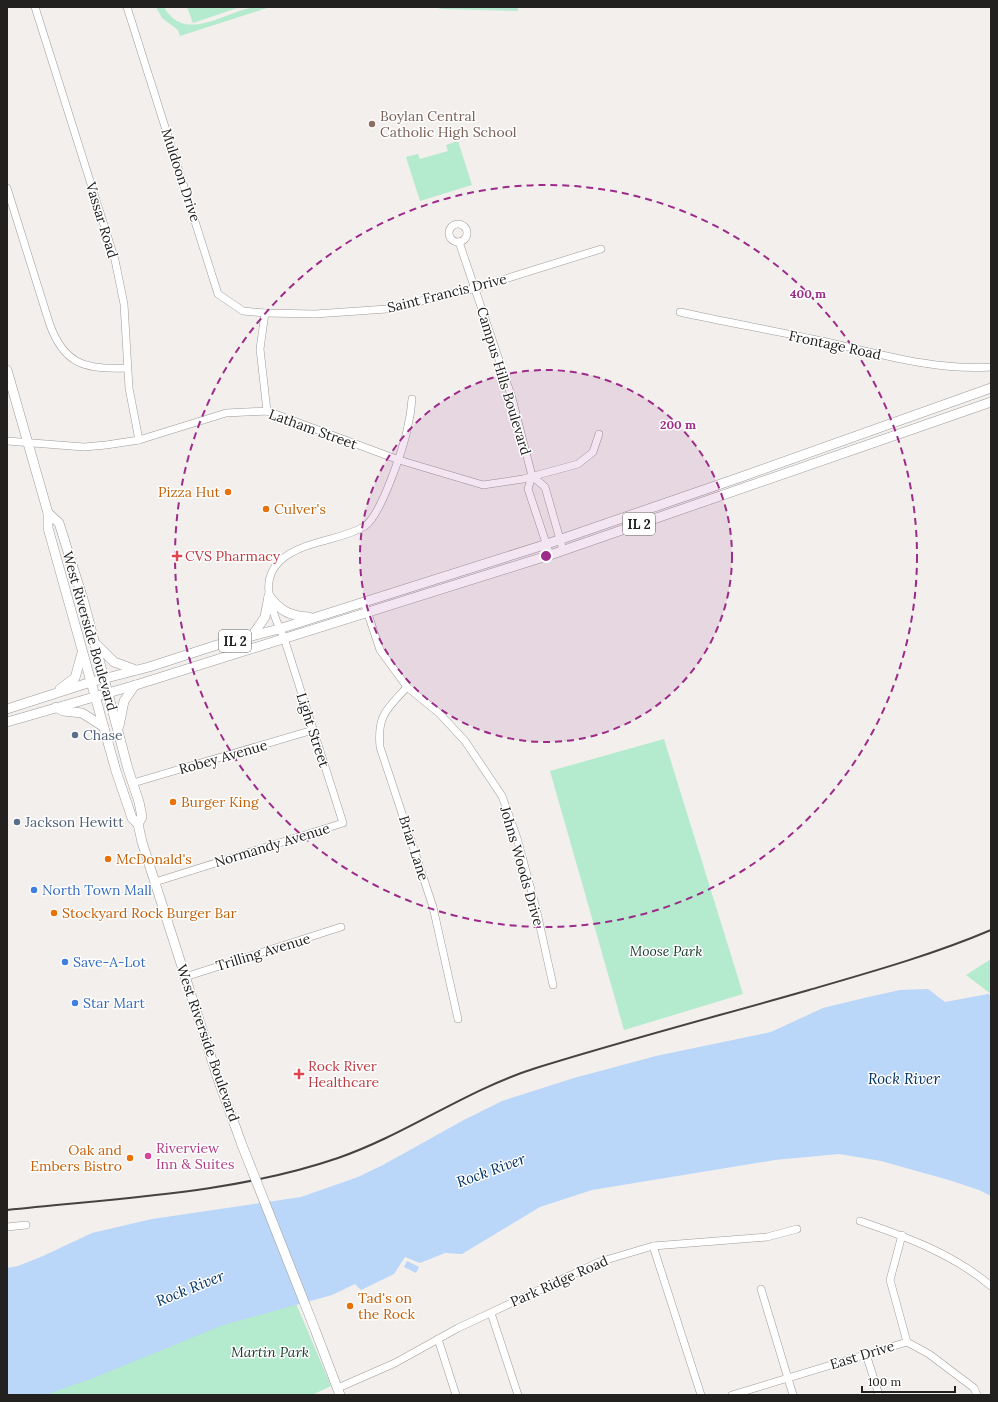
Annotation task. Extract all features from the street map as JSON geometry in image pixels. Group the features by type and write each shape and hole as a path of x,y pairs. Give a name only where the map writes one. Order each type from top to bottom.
{"main road":[{"name":"West Riverside Boulevard","path":"7,370 30,443 48,513 48,528 127,805 132,818 138,824 142,842 218,1079 242,1145 339,1391"},
{"name":"IL 2","path":"7,709 105,678 137,671 279,629 547,544 991,388"},
{"name":"IL 2","path":"7,722 136,685 550,555 991,402"},
{"name":"West Riverside Boulevard","path":"48,513 59,522 96,644 118,733 142,817 138,824"},
{"path":"270,596 278,607 292,616 314,618"},
{"path":"252,636 265,617 270,596"},
{"path":"96,644 114,662 137,671"},
{"path":"53,694 75,678 82,649"},
{"path":"118,733 124,701 136,685"},
{"path":"56,707 63,711 82,713 97,721 104,728"}],"street":[{"name":"Vassar Road","path":"34,7 115,260 124,304 126,368 140,440"},
{"name":"Muldoon Drive","path":"128,7 218,294 243,311 265,313"},
{"path":"7,188 49,322 58,342 64,351 82,364 104,369 126,368"},
{"name":"Campus Hills Boulevard","path":"459,242 476,288 512,398 532,476 528,489 550,555"},
{"name":"Saint Francis Drive","path":"265,313 315,314 387,309 476,288 600,249"},
{"name":"Frontage Road","path":"680,312 817,340 889,357 938,365 970,368 991,367"},
{"path":"265,313 260,349 267,411"},
{"name":"Light Street","path":"343,823 284,638 279,629 270,596 269,578 270,573 287,554 315,543 339,537 366,525 376,512 399,460 409,421 412,399"},
{"name":"Latham Street","path":"7,441 84,447 106,446 140,440 226,413 267,411 399,460 483,484 523,479 578,464 593,452 599,434"},
{"path":"532,476 545,487 563,550"},
{"name":"Johns Woods Drive","path":"364,602 380,650 407,686 440,714 466,741 502,796 517,838 536,908 553,985"},
{"name":"Briar Lane","path":"407,686 386,711 378,729 380,747 433,906 458,1019"},
{"name":"Robey Avenue","path":"133,783 313,730"},
{"name":"Normandy Avenue","path":"155,882 343,823"},
{"name":"Trilling Avenue","path":"185,977 341,927"},
{"path":"860,1221 902,1235 945,1254 991,1286"},
{"path":"7,1227 26,1225"},
{"name":"Park Ridge Road","path":"339,1391 491,1313 583,1268 653,1246 767,1237 797,1228"},
{"path":"902,1235 890,1280 907,1342"},
{"path":"653,1246 701,1395"},
{"path":"760,1289 793,1395"},
{"path":"491,1313 518,1395"},
{"path":"438,1340 456,1395"},
{"name":"East Drive","path":"732,1395 907,1342 929,1354 974,1388 977,1395"},
{"path":"866,1354 879,1395"}],"green space":[{"path":"156,7 164,7 172,18 182,23 194,25 206,23 254,7 270,7 180,36 178,30 162,18"},
{"path":"187,7 240,7 193,23"},
{"path":"433,7 518,7 518,11 442,9"},
{"path":"458,141 472,185 420,201 406,157 418,154 420,159 448,151 446,145"},
{"name":"Moose Park","path":"664,739 743,994 624,1030 550,771"},
{"path":"991,959 991,994 966,975"},
{"name":"Martin Park","path":"295,1301 331,1386 312,1395 39,1395 179,1339"}],"water":[{"name":"Rock River","path":"928,989 945,1002 988,994 991,995 991,1196 979,1190 949,1180 881,1161 839,1154 775,1160 592,1190 540,1207 462,1254 445,1253 420,1263 405,1257 394,1274 361,1290 355,1284 332,1295 223,1325 96,1377 45,1395 7,1395 7,1268 18,1266 43,1256 92,1233 152,1219 301,1197 358,1177 502,1101 574,1078 656,1056 771,1032 823,1008 900,990"},
{"path":"407,1261 419,1267 416,1273 404,1267"}],"railway":[{"path":"7,1210 174,1193 257,1180 298,1170 338,1158 363,1148 510,1077 604,1048 878,970 924,955 991,930"}],"place":[{"name":"Boylan Central Catholic High School","path":"372,124"},
{"name":"Pizza Hut","path":"228,492"},
{"name":"Culver's","path":"266,509"},
{"name":"CVS Pharmacy","path":"177,556"},
{"name":"Chase","path":"75,735"},
{"name":"Burger King","path":"173,802"},
{"name":"Jackson Hewitt","path":"17,822"},
{"name":"McDonald's","path":"108,859"},
{"name":"North Town Mall","path":"34,890"},
{"name":"Stockyard Rock Burger Bar","path":"54,913"},
{"name":"Save-A-Lot","path":"65,962"},
{"name":"Star Mart","path":"75,1003"},
{"name":"Rock River Healthcare","path":"299,1074"},
{"name":"Riverview Inn & Suites","path":"148,1156"},
{"name":"Oak and Embers Bistro","path":"130,1158"},
{"name":"Tad's on the Rock","path":"350,1306"}]}
